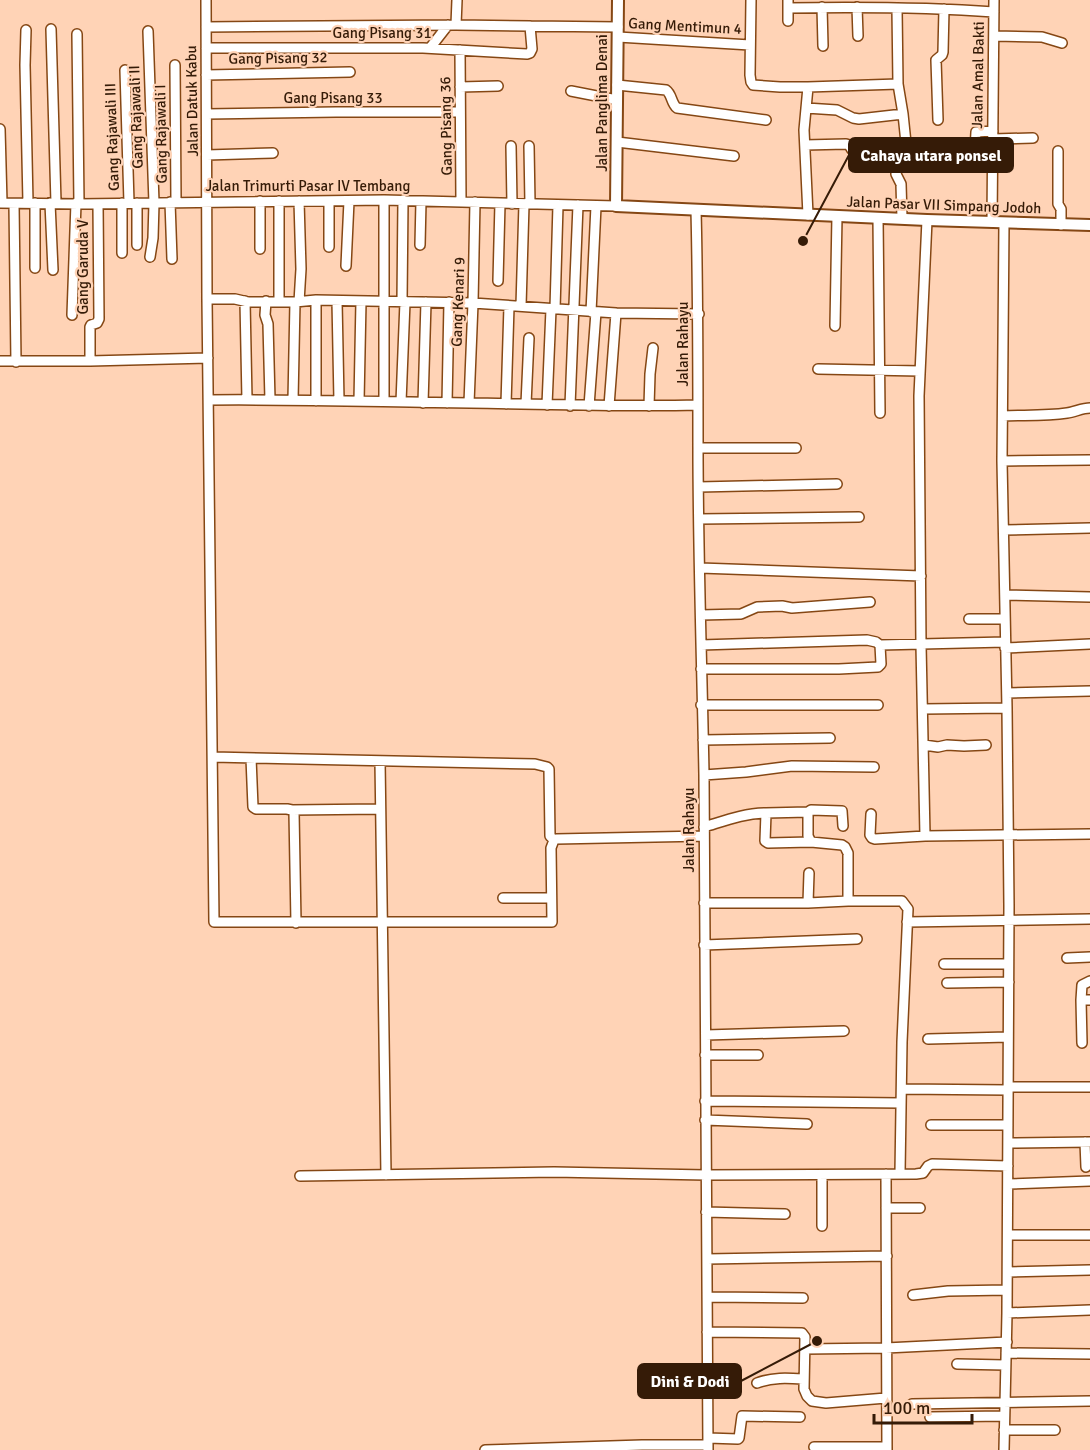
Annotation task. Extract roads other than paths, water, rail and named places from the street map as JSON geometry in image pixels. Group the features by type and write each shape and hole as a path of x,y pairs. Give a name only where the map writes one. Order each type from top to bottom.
{"main road":[{"name":"Jalan Panglima Denai","path":"616,206 618,0"},
{"name":"Jalan Pasar VII Simpang Jodoh","path":"616,206 1090,225"}],"street":[{"name":"Jalan Datuk Kabu","path":"206,0 214,922 296,923"},
{"path":"430,48 452,25 457,0"},
{"path":"751,0 750,80 752,84 772,87 898,84"},
{"name":"Jalan Amal Bakti","path":"992,222 994,0"},
{"path":"788,21 788,4 822,8 855,5 897,9 994,12"},
{"path":"855,5 858,36"},
{"path":"822,8 823,46"},
{"path":"805,145 846,144 852,150 897,152 904,150 906,143 898,84 897,9"},
{"path":"938,120 936,60 943,52 944,9"},
{"name":"Gang Mentimun 4","path":"206,27 530,26 750,45"},
{"name":"Gang Pisang 31","path":"206,48 430,48 529,54 532,50 530,26"},
{"path":"51,29 53,270"},
{"path":"26,30 26,105 35,268"},
{"name":"Gang Rajawali II","path":"148,31 153,202 153,238 150,257"},
{"path":"72,315 77,204 77,34"},
{"path":"994,36 1042,37 1062,42"},
{"name":"Gang Pisang 36","path":"460,50 461,202"},
{"name":"Gang Rajawali I","path":"172,259 175,65"},
{"name":"Gang Rajawali III","path":"125,70 129,203"},
{"name":"Gang Pisang 32","path":"206,75 350,72"},
{"path":"617,85 667,91 677,108 766,120"},
{"path":"460,87 498,86"},
{"path":"808,87 805,145 808,215"},
{"path":"571,91 617,100"},
{"path":"806,108 835,110 859,119 903,114"},
{"name":"Gang Pisang 33","path":"207,114 460,112"},
{"path":"0,129 1,203"},
{"path":"974,167 976,132 1033,138"},
{"path":"617,142 735,156"},
{"path":"511,146 512,204"},
{"path":"521,306 529,146"},
{"path":"1058,151 1058,204 1061,225"},
{"path":"897,152 896,174 901,187 902,219"},
{"path":"207,155 273,153"},
{"path":"384,200 384,401"},
{"name":"Jalan Trimurti Pasar IV Tembang","path":"1,203 384,200 616,206"},
{"path":"260,201 260,249"},
{"path":"279,201 279,301"},
{"path":"293,400 297,302 301,269 299,201"},
{"path":"329,201 329,247"},
{"path":"346,266 349,201"},
{"path":"401,402 404,302 403,201"},
{"path":"420,201 420,245"},
{"name":"Gang Kenari 9","path":"469,403 476,202"},
{"path":"129,203 137,245"},
{"path":"122,253 129,203"},
{"path":"498,281 500,203"},
{"path":"14,204 16,362"},
{"name":"Gang Garuda V","path":"90,361 90,327 99,319 98,204"},
{"path":"547,405 558,205"},
{"path":"570,406 578,205"},
{"path":"589,406 596,206"},
{"name":"Jalan Rahayu","path":"696,210 699,314 701,705 704,775 708,1444"},
{"path":"835,326 837,216"},
{"path":"878,218 880,413"},
{"path":"925,836 921,645 920,371 927,220"},
{"path":"1004,223 1002,461 1009,903 1008,1272 1004,1450"},
{"path":"207,299 235,299 245,302 316,300 449,302 593,312 699,314"},
{"path":"316,300 316,401"},
{"path":"266,301 270,400"},
{"path":"337,301 339,401"},
{"path":"359,401 361,301"},
{"path":"245,302 246,400"},
{"path":"447,403 449,302"},
{"path":"423,403 426,303"},
{"path":"506,404 509,306"},
{"path":"609,406 616,313"},
{"path":"526,404 529,338"},
{"path":"649,406 653,348"},
{"path":"0,361 208,358"},
{"path":"818,369 920,371"},
{"path":"209,400 384,401 570,406 698,405"},
{"path":"1003,416 1067,413 1090,408"},
{"path":"698,448 796,448"},
{"path":"1002,461 1090,460"},
{"path":"699,487 837,484"},
{"path":"699,519 859,517"},
{"path":"1004,530 1090,528"},
{"path":"700,568 921,576"},
{"path":"1005,596 1090,597"},
{"path":"701,615 741,614 757,607 792,608 870,602"},
{"path":"969,619 1005,620"},
{"path":"701,645 867,640 880,645 1090,644"},
{"path":"701,669 878,667 881,664 880,645"},
{"path":"1006,693 1090,691"},
{"path":"701,705 878,705"},
{"path":"923,709 1007,708"},
{"path":"703,740 830,738"},
{"path":"924,745 938,747 986,745"},
{"path":"213,757 535,764 549,769 550,836 554,840"},
{"path":"251,758 253,807 256,809 380,809"},
{"path":"380,761 386,1175"},
{"path":"704,775 792,766 874,766"},
{"path":"292,810 295,818 296,923 552,922 551,848 554,840"},
{"path":"554,840 704,832 743,815 811,810 841,811 843,812 843,826"},
{"path":"808,812 808,840"},
{"path":"765,813 766,843 808,840 839,844 845,847 848,853 848,901"},
{"path":"872,814 870,835 872,838 1090,834"},
{"path":"808,903 809,873"},
{"path":"503,898 551,898"},
{"path":"704,903 902,901 908,909 900,1173"},
{"path":"907,921 1090,919"},
{"path":"704,945 857,939"},
{"path":"1067,958 1090,957"},
{"path":"944,964 1008,964"},
{"path":"1082,1043 1086,1019 1082,985 1090,981"},
{"path":"947,983 1009,982"},
{"path":"706,1035 844,1031"},
{"path":"928,1039 1008,1037"},
{"path":"705,1055 758,1055"},
{"path":"902,1089 1090,1087"},
{"path":"705,1101 901,1103"},
{"path":"705,1120 807,1124"},
{"path":"931,1125 1008,1125"},
{"path":"1008,1143 1088,1142 1086,1167"},
{"path":"300,1176 554,1172 706,1175 921,1174 928,1166 938,1164 1008,1166"},
{"path":"814,1446 887,1449 886,1174"},
{"path":"822,1175 822,1226"},
{"path":"1008,1184 1090,1181"},
{"path":"886,1208 920,1208"},
{"path":"706,1212 785,1214"},
{"path":"1008,1236 1090,1235"},
{"path":"707,1259 887,1256"},
{"path":"1008,1272 1090,1270"},
{"path":"913,1295 948,1291 1007,1290"},
{"path":"707,1297 803,1298"},
{"path":"1007,1313 1090,1311"},
{"path":"707,1332 802,1333 805,1336 804,1389 812,1401 826,1403 886,1398"},
{"path":"805,1349 886,1348 1007,1342"},
{"path":"1006,1353 1090,1354"},
{"path":"957,1364 1005,1365"},
{"path":"757,1383 777,1378 804,1378"},
{"path":"912,1404 1090,1401"},
{"path":"485,1450 708,1444 738,1439 741,1418 744,1416 800,1417"},
{"path":"930,1417 1004,1416"},
{"path":"1004,1430 1055,1430"}],"place":[{"name":"Cahaya utara ponsel","path":"803,241"},
{"name":"Dini & Dodi","path":"817,1341"}]}
